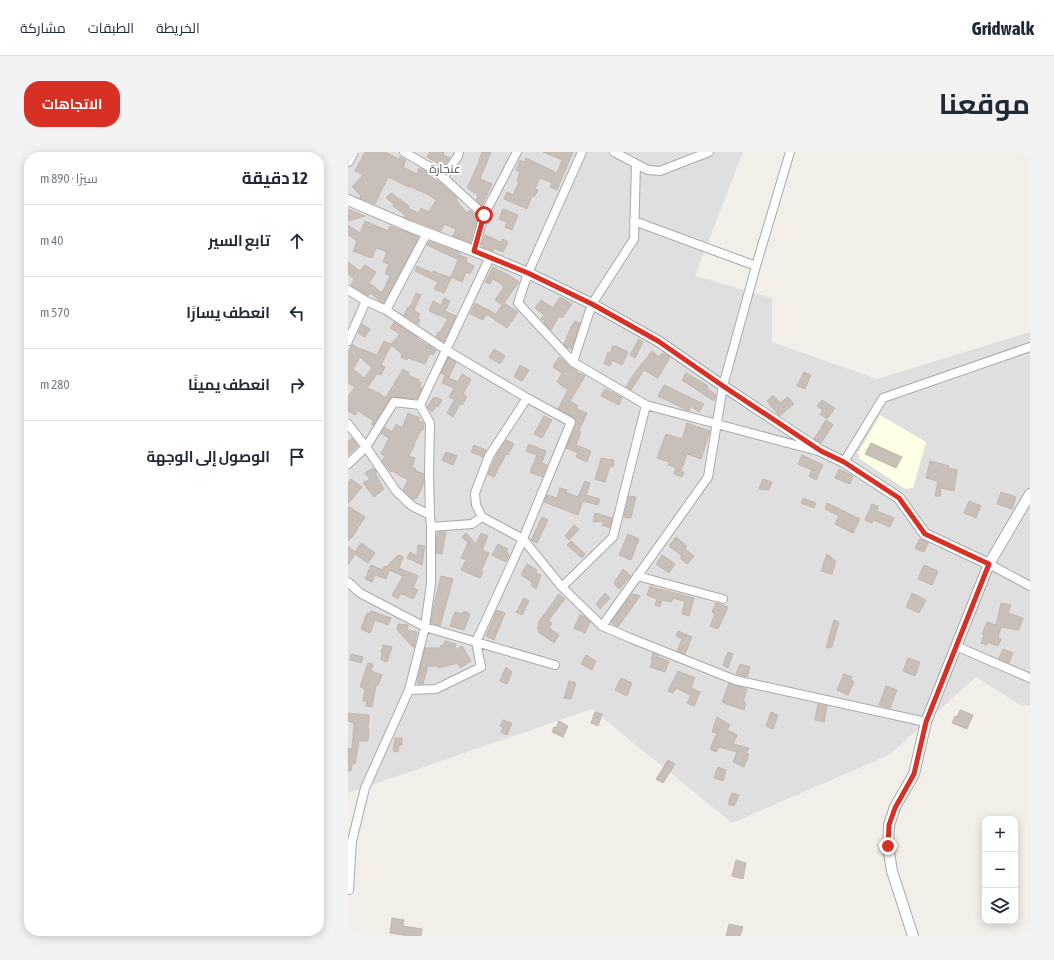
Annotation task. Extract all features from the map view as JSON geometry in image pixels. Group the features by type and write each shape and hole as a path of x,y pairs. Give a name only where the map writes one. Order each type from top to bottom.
{"street":[{"path":"348,161 353,152"},
{"path":"404,152 435,170 484,215"},
{"path":"443,178 458,156 459,152"},
{"path":"474,251 484,215 517,152"},
{"path":"582,152 528,273 518,304 573,362 646,405 821,451"},
{"path":"614,152 648,170 660,171 709,152"},
{"path":"602,626 708,477 723,386 756,266 790,152"},
{"path":"573,362 592,304 634,239 636,164"},
{"path":"348,200 528,273 592,304 658,341 821,451 844,462 899,498 925,534 989,564 1030,586"},
{"path":"634,221 756,266"},
{"path":"386,310 427,233"},
{"path":"420,405 490,257"},
{"path":"348,290 366,301 386,310 446,350 571,422 523,539 476,642 480,667 436,689 409,690"},
{"path":"348,341 366,301"},
{"path":"844,462 883,398 1030,348"},
{"path":"527,398 489,456 475,493 476,505 482,517 523,539 562,587 602,626 735,680 926,722"},
{"path":"348,464 366,447 394,402 420,405"},
{"path":"349,890 352,841 365,788 409,690 425,627 431,583 432,527 430,515 430,423 420,405"},
{"path":"562,587 613,537 646,405"},
{"path":"348,424 366,447 396,491 412,506 430,515"},
{"path":"913,936 892,871 888,846 889,825 895,808 914,774 926,722 989,564 1030,494"},
{"path":"432,527 472,524 482,517"},
{"path":"637,576 723,599"},
{"path":"348,582 360,593 425,627 555,665"},
{"path":"956,646 1030,678"}],"shaded area":[{"path":"348,152 743,152 695,276 772,298 772,342 877,379 1030,332 1030,705 1022,706 976,677 889,755 732,823 592,709 348,793"},
{"path":"880,415 926,442 913,488 905,489 860,459 858,453"}],"building":[{"path":"365,152 385,152 399,159 400,157 406,160 403,167 417,174 419,168 429,173 428,174 444,186 457,198 456,200 467,213 469,210 478,217 470,243 453,236 456,229 444,224 441,231 404,217 405,215 393,206 394,204 386,198 391,193 409,206 408,208 419,213 421,208 429,212 436,200 427,194 388,177 375,204 360,198 361,196 352,187 363,175 355,171"},
{"path":"430,152 444,152 443,155 450,158 442,169 439,164 427,157"},
{"path":"482,152 491,152 480,179 492,184 482,206 476,200 478,195 467,188 480,160"},
{"path":"543,152 573,152 557,190 550,187 552,183 540,178 535,189 538,190 534,197 532,196 527,209 504,199 507,192 513,195 519,182 517,181 520,172 516,171 520,160 524,162 526,158 557,173 562,160"},
{"path":"348,209 365,216 348,221"},
{"path":"503,209 518,215 512,230 505,227 507,222 499,219"},
{"path":"365,221 388,231 390,226 419,237 384,303 370,293 368,296 351,285 354,279 348,274 348,262 360,271 365,265 376,272 369,283 382,293 390,276 385,273 389,264 383,262 387,252 376,248 372,258 353,251 357,241 348,235 348,225 360,233"},
{"path":"485,235 501,242 503,239 508,242 503,252 494,248 493,251 482,247"},
{"path":"429,241 460,253 457,259 427,245"},
{"path":"460,255 467,258 466,262 474,266 470,274 466,272 462,282 451,277"},
{"path":"417,266 432,273 433,271 451,278 444,293 434,289 438,282 415,271"},
{"path":"493,267 519,282 504,303 518,312 507,328 486,314 483,320 470,314 475,303 496,314 502,305 495,300 504,287 503,285 493,279 490,284 485,282"},
{"path":"416,293 421,295 414,310 420,314 418,324 404,315 408,307 410,307"},
{"path":"560,297 572,304 562,318 559,316 551,330 544,323 545,321 541,319 544,315 535,308 541,300 553,308"},
{"path":"444,298 450,301 445,311 456,316 444,342 436,337 448,319 429,311 433,301 441,305"},
{"path":"575,321 580,323 572,349 566,347 564,344"},
{"path":"394,322 418,338 417,339 436,350 433,355 430,353 425,364 401,357 402,354 391,345 381,365 385,367 381,375 377,374 367,388 386,397 403,369 409,373 408,375 419,380 418,381 421,383 420,386 422,388 417,399 391,397 373,425 371,424 374,421 358,411 355,415 348,411 348,396 355,387 348,383 348,353 352,344 358,348 377,355 384,341 391,344 400,334 390,328","holes":["360,357 372,368 364,378 353,369"]},
{"path":"362,324 370,329 365,337 358,333"},
{"path":"639,339 643,342 635,358 630,355"},
{"path":"613,346 628,352 622,365 612,360 610,366 604,364 608,352 610,353"},
{"path":"494,349 505,356 500,364 489,357"},
{"path":"652,351 659,357 662,353 670,357 658,378 644,370 631,390 626,387 633,375"},
{"path":"559,357 577,371 576,372 585,376 570,401 578,406 577,409 587,413 579,431 581,432 576,445 591,451 587,462 576,457 578,453 566,448 576,422 574,417 558,409 568,390 557,382 562,373 553,367"},
{"path":"448,358 456,362 449,377 441,373"},
{"path":"520,365 529,370 522,381 514,377"},
{"path":"804,372 811,375 805,389 797,386"},
{"path":"686,373 708,386 707,388 716,395 714,401 682,380"},
{"path":"462,374 471,379 463,394 467,397 462,405 460,404 453,417 447,413 454,400 449,397 454,388 442,383 445,376 458,382"},
{"path":"664,385 704,404 699,412 691,406 689,411 658,396"},
{"path":"605,389 622,397 619,405 601,396"},
{"path":"773,395 780,403 788,397 794,404 779,416 767,401"},
{"path":"435,397 442,400 438,407 436,406 432,412 427,407"},
{"path":"822,400 835,408 827,419 820,414 823,410 817,406"},
{"path":"408,413 420,418 418,421 424,423 423,430 421,430 409,456 415,458 412,467 424,474 424,483 417,498 416,497 414,500 403,490 408,480 392,471 391,472 382,461 385,456 381,454 389,438 381,433 385,427 392,432 396,424 402,428"},
{"path":"544,416 552,420 542,438 534,434"},
{"path":"826,420 833,425 821,443 814,439"},
{"path":"687,423 710,431 701,459 687,454 681,471 684,472 682,477 674,474 676,468 668,465 669,462 657,458 666,434 682,439"},
{"path":"352,438 358,446 348,455 348,441"},
{"path":"506,440 514,444 508,455 506,454 494,477 488,474 499,450"},
{"path":"871,443 902,457 896,468 865,454"},
{"path":"529,444 546,451 542,463 547,465 542,477 530,472 537,455 526,451"},
{"path":"474,445 486,450 483,457 471,452"},
{"path":"446,452 457,456 453,465 442,460"},
{"path":"802,455 823,465 816,480 809,476 812,470 798,464"},
{"path":"601,458 614,460 613,467 610,466 605,482 595,479"},
{"path":"930,461 949,466 948,468 957,470 954,491 941,488 940,496 935,496 938,481 926,478"},
{"path":"373,468 377,472 375,473 384,489 374,497 363,483 370,479 365,473"},
{"path":"839,469 853,476 850,484 835,478"},
{"path":"351,479 362,487 348,504 348,483"},
{"path":"763,479 772,482 769,490 759,489"},
{"path":"585,481 590,483 586,495 600,499 598,505 583,501 578,515 544,502 547,495 557,498 560,488 567,490 566,492 578,497"},
{"path":"1001,492 1016,497 1012,509 997,504"},
{"path":"629,496 636,497 631,518 624,517"},
{"path":"803,498 816,503 814,508 801,503"},
{"path":"969,501 981,506 976,518 964,513"},
{"path":"827,503 860,519 853,533 835,524 839,516 825,509"},
{"path":"872,504 878,506 877,511 894,518 890,527 873,520 872,523 865,520"},
{"path":"348,506 365,517 348,541"},
{"path":"595,513 612,518 610,528 602,525 604,521 593,522"},
{"path":"542,517 548,520 537,543 531,540"},
{"path":"574,525 579,529 569,540 565,536"},
{"path":"438,532 446,532 442,554 436,553 436,540"},
{"path":"466,533 476,544 481,533 488,536 482,550 489,553 481,571 483,572 480,578 461,570 466,560 461,558 468,543 462,537"},
{"path":"628,534 639,539 631,560 619,555"},
{"path":"676,537 687,546 685,549 694,556 687,564 680,558 682,556 669,546"},
{"path":"920,538 928,543 924,552 915,548"},
{"path":"571,541 585,554 582,558 567,545"},
{"path":"361,543 375,553 368,563 355,554 348,565 348,546 355,552"},
{"path":"498,544 508,549 506,552 509,554 506,562 492,555"},
{"path":"418,545 425,546 422,565 407,558 410,552 417,556"},
{"path":"827,554 836,561 832,574 821,571"},
{"path":"398,555 403,557 399,568 418,576 413,588 418,590 413,599 400,594 398,599 392,595 403,576 389,570 386,579 375,575 372,582 365,579 371,565 383,570 384,566 386,567"},
{"path":"662,555 675,564 669,573 656,564"},
{"path":"527,564 537,570 536,573 541,575 536,589 531,585 532,582 521,575"},
{"path":"924,565 938,571 932,585 918,579"},
{"path":"623,569 631,576 619,589 614,583"},
{"path":"441,576 453,579 440,626 431,623"},
{"path":"650,586 660,590 694,598 689,616 682,614 685,602 673,598 671,602 662,600 660,607 655,605 657,599 647,595"},
{"path":"605,593 610,598 600,609 596,604"},
{"path":"912,593 926,600 919,613 906,607"},
{"path":"559,594 565,599 548,621 552,623 549,628 559,635 554,643 538,632 539,630 537,628 540,624 538,623"},
{"path":"632,594 640,596 618,627 611,622"},
{"path":"524,598 529,601 522,615 516,612"},
{"path":"716,603 728,607 718,629 710,626 715,614 712,612"},
{"path":"1001,603 1011,605 1008,613 1023,618 1019,630 1001,627 998,638 1001,639 998,646 987,642 987,645 981,643 984,635 982,634 987,622 996,625"},
{"path":"497,610 505,613 494,640 486,636"},
{"path":"371,611 391,618 388,625 375,620 370,633 361,629 367,613 370,614"},
{"path":"464,611 470,614 464,630 450,626 455,612 462,614"},
{"path":"580,615 585,617 590,622 585,633 574,628"},
{"path":"834,620 839,622 832,647 826,648"},
{"path":"398,624 408,625 407,630 417,632 414,648 397,630"},
{"path":"678,631 692,637 685,654 677,651 682,639 676,636"},
{"path":"445,641 456,644 455,650 462,646 471,661 460,668 458,663 438,668 438,666 428,666 423,684 417,683 425,648 440,648 441,645 443,646"},
{"path":"383,645 392,647 387,662 381,660"},
{"path":"1003,649 1013,653 1009,663 999,658"},
{"path":"728,652 733,654 728,668 723,665"},
{"path":"653,653 669,661 665,672 650,667 653,660 651,659"},
{"path":"351,654 363,657 361,663 350,660"},
{"path":"586,655 596,661 592,670 581,664"},
{"path":"908,658 920,662 915,676 903,671"},
{"path":"368,663 373,664 371,671 382,675 378,685 376,685 372,707 366,706 367,701 363,701 365,689 360,687"},
{"path":"740,664 750,667 747,677 736,674"},
{"path":"506,667 512,672 507,684 500,681"},
{"path":"678,671 695,678 691,688 700,692 694,706 687,703 691,695 676,688 673,693 668,691"},
{"path":"844,674 852,677 851,680 854,682 848,695 837,690"},
{"path":"621,678 632,683 627,696 615,690"},
{"path":"569,681 576,683 571,699 564,698"},
{"path":"729,683 747,689 743,702 746,703 744,710 722,702"},
{"path":"886,686 897,690 890,708 879,705"},
{"path":"818,704 827,706 824,722 815,720"},
{"path":"960,710 973,715 967,729 952,723"},
{"path":"595,712 602,714 598,726 591,723"},
{"path":"771,712 778,715 773,729 766,726"},
{"path":"348,713 369,715 368,741 359,741 355,764 352,764 351,771 348,771 348,748 352,749 354,723 348,721"},
{"path":"717,717 730,725 727,730 737,735 733,744 749,748 746,753 749,754 744,767 733,762 737,752 719,747 716,752 710,749 717,733 712,732"},
{"path":"503,720 512,723 507,735 501,732 503,727 500,726"},
{"path":"559,721 568,726 563,737 552,732 554,727 556,728"},
{"path":"395,738 402,738 402,745 399,745 398,752 393,751"},
{"path":"668,760 675,764 663,783 656,779"},
{"path":"718,767 726,770 723,781 714,778"},
{"path":"732,793 739,795 734,806 728,804"},
{"path":"736,860 746,863 743,879 732,876"},
{"path":"392,918 404,920 403,926 422,929 421,936 390,933"},
{"path":"729,924 743,927 740,936 726,936"}],"district":[{"name":"عنجارة","path":"445,169"}],"route":[{"path":"484,215 474,251 528,273 592,304 658,341 821,451 844,462 899,498 925,534 989,564 926,722 914,774 895,808 889,825 888,846"}]}
